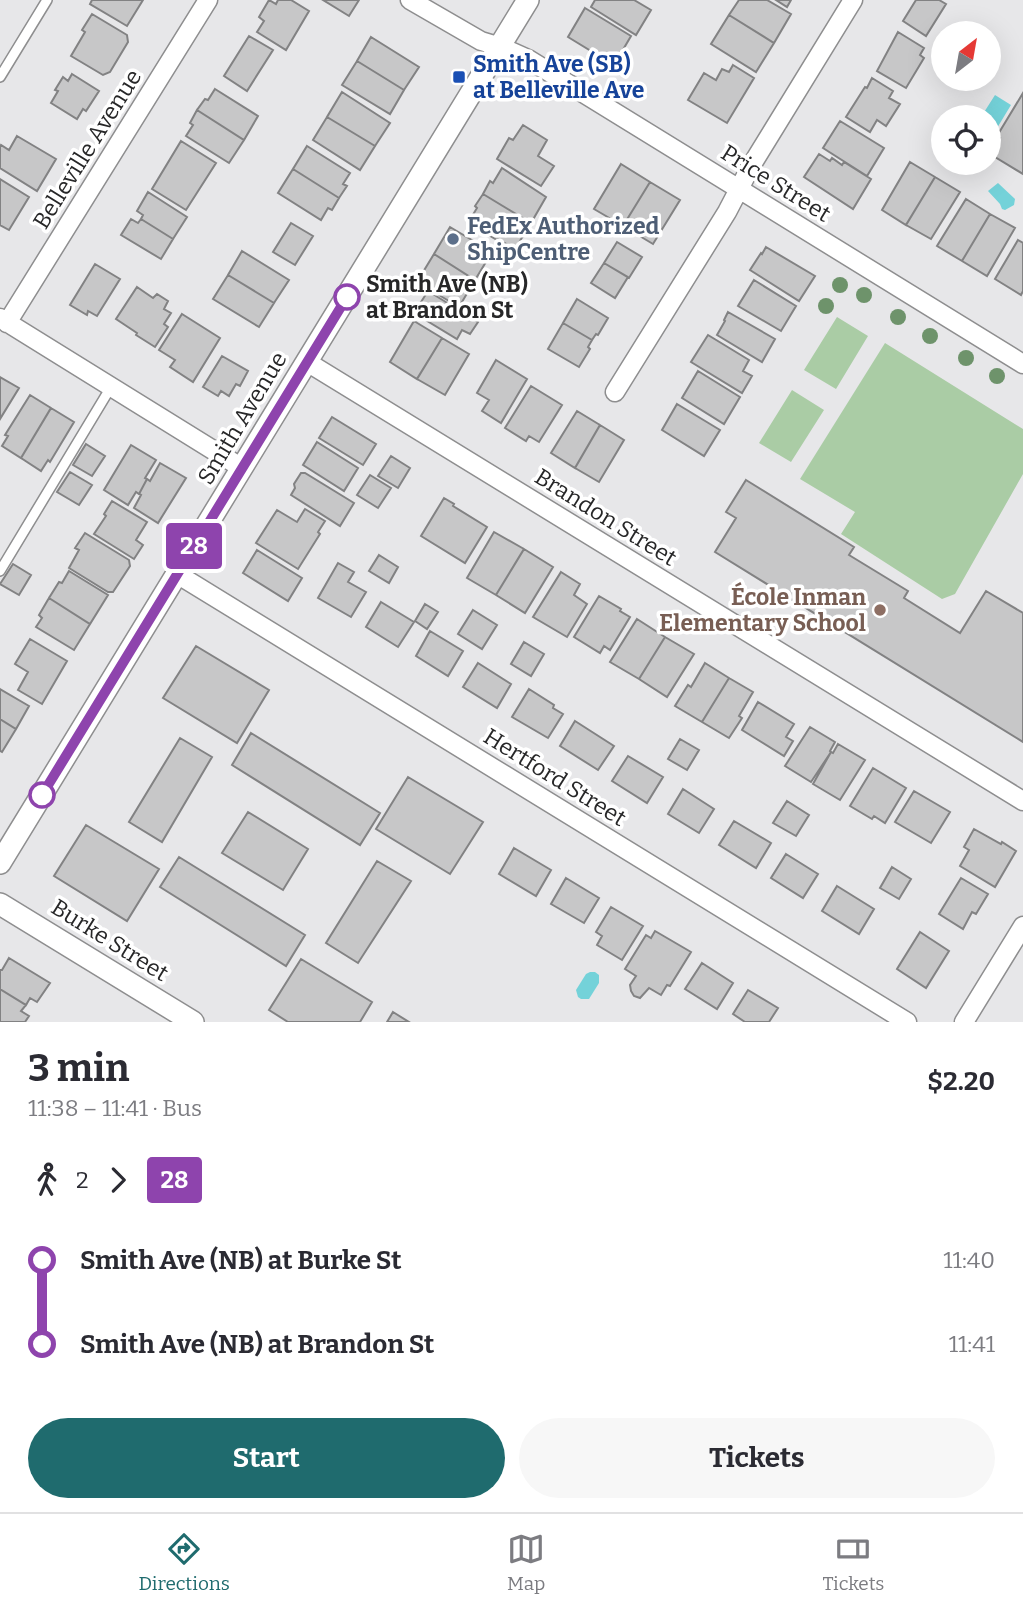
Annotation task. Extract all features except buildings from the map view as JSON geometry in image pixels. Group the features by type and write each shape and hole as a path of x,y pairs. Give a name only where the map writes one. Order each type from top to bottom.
{"street":[{"name":"Belleville Avenue","path":"4,321 208,0"},
{"path":"410,0 472,37 501,47"},
{"name":"Smith Avenue","path":"0,863 528,0"},
{"path":"615,392 727,212 751,166 853,0"},
{"name":"Price Street","path":"501,47 528,59 1023,364"},
{"path":"4,321 242,468"},
{"name":"Brandon Street","path":"307,362 1023,801"},
{"name":"Hertford Street","path":"177,574 907,1022"},
{"name":"Burke Street","path":"0,904 193,1022"},
{"path":"964,1022 1018,945 1023,926"}],"lane":[{"path":"0,77 47,0"},
{"path":"0,571 111,387"}],"green space":[{"path":"837,317 868,336 836,389 804,370"},
{"path":"885,343 1023,429 1023,474 955,594 942,599 841,534 855,512 800,479"},
{"path":"792,390 824,410 791,462 759,443"}],"water":[{"path":"995,95 1011,105 1001,121 1001,105 989,105"},
{"path":"998,183 1015,199 1014,205 1005,210 988,191"},
{"path":"590,972 599,975 599,983 589,999 581,999 576,990"}],"bus line":[{"name":"28","path":"42,795 347,297"}],"place":[{"name":"Smith Ave (SB) at Belleville Ave","path":"459,77"},
{"name":"FedEx Authorized ShipCentre","path":"453,239"},
{"name":"Smith Ave (NB) at Brandon St","path":"347,297"},
{"name":"École Inman Elementary School","path":"880,610"}]}
